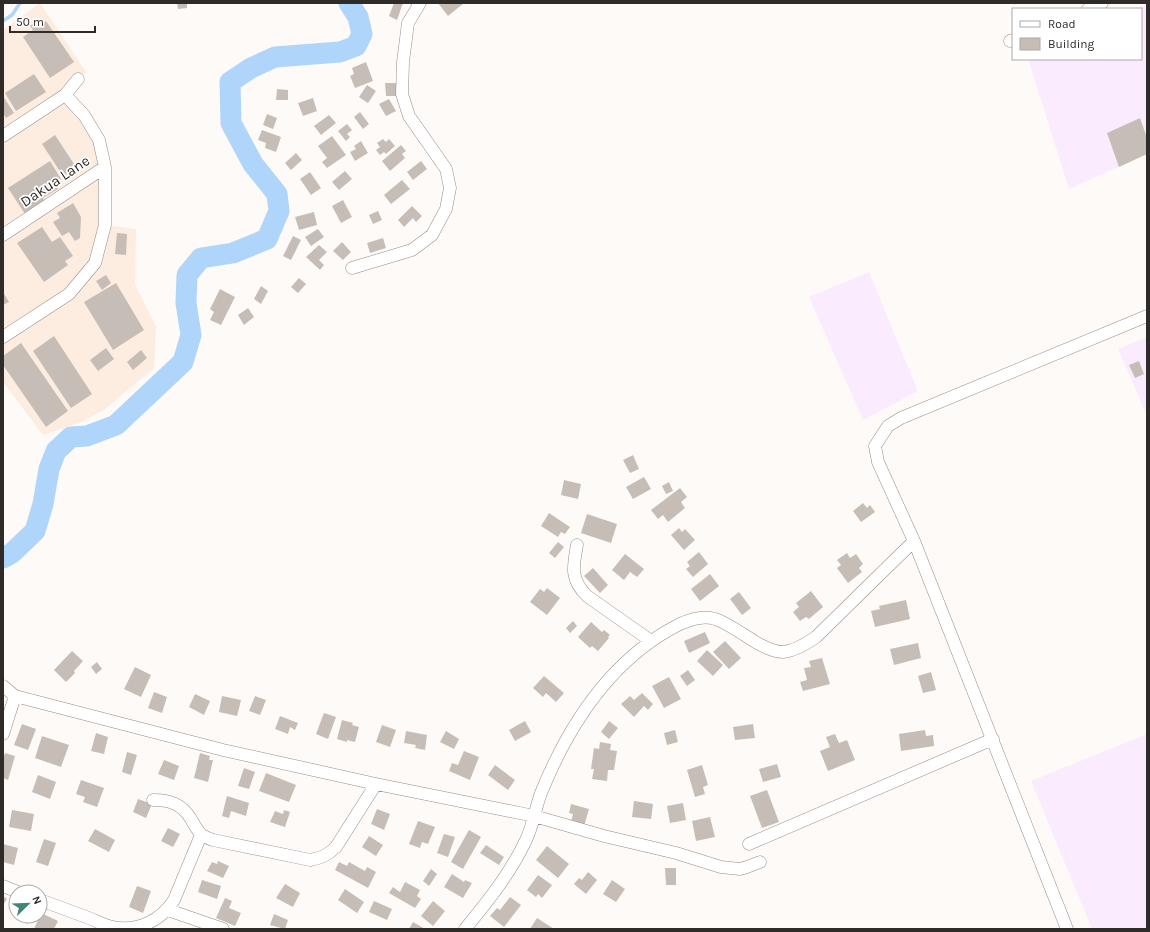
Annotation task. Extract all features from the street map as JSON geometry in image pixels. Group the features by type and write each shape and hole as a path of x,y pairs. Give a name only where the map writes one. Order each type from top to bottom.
{"street":[{"path":"352,268 412,250 432,235 446,209 450,188 446,169 409,116 402,94 408,23 420,3"},
{"path":"1090,8 1102,3"},
{"path":"3,136 65,95 78,79"},
{"path":"3,338 70,294 94,263 106,225 105,167 99,140 84,116 65,95"},
{"name":"Dakua Lane","path":"3,235 105,167"},
{"path":"1067,929 914,541 878,462 876,446 888,426 901,418 1147,316"},
{"path":"464,929 511,869 526,841 540,795 555,760 573,727 605,682 634,655 651,641 668,630 689,620 705,618 716,619 768,649 783,652 802,647 816,638 914,541"},
{"path":"577,545 573,567 574,578 579,588 587,596 651,641"},
{"path":"3,686 15,696 223,750 376,784 534,816 604,836 676,853 721,867 740,868 760,862"},
{"path":"3,734 15,696"},
{"path":"748,844 993,739"},
{"path":"153,800 166,800 178,805 189,817 201,835 213,840 310,860 320,859 330,854 376,784"},
{"path":"48,903 112,927 126,928 140,926 155,920 168,910 174,900 201,835"},
{"path":"168,910 223,929"}],"shaded area":[{"path":"40,3 86,72 65,95 99,140 105,225 136,229 135,284 156,327 154,368 104,410 79,423 43,435 3,382 3,30"},
{"path":"1147,4 1147,154 1069,189 1028,60 1142,60 1142,8 1139,8"},
{"path":"869,272 918,391 863,420 809,297"},
{"path":"1147,337 1147,416 1118,349"},
{"path":"1147,734 1147,929 1092,929 1031,781"}],"building":[{"path":"177,3 187,3 187,8 178,9"},
{"path":"394,3 403,3 397,20 389,16"},
{"path":"438,3 464,3 448,16"},
{"path":"40,19 43,23 46,21 74,62 50,78 23,37 33,30 30,26"},
{"path":"366,62 373,81 355,88 350,76 354,74 352,68"},
{"path":"34,74 46,92 16,111 5,93"},
{"path":"385,83 397,83 397,96 386,96"},
{"path":"367,85 376,91 368,103 359,97"},
{"path":"277,89 288,90 288,100 276,100"},
{"path":"3,96 14,113 6,118 3,113"},
{"path":"313,98 317,111 303,116 298,103"},
{"path":"389,99 396,111 386,116 379,104"},
{"path":"360,112 369,124 363,129 354,117"},
{"path":"267,114 277,118 273,129 263,125"},
{"path":"329,115 336,123 321,135 314,126"},
{"path":"1140,118 1147,138 1147,154 1119,167 1107,133"},
{"path":"347,124 352,130 347,134 350,137 346,141 338,131"},
{"path":"262,130 281,137 276,152 265,148 266,143 258,140"},
{"path":"55,135 76,167 63,176 42,144"},
{"path":"332,136 346,155 327,168 322,162 327,158 318,146"},
{"path":"383,139 386,142 389,139 395,146 386,154 384,152 380,155 376,150 380,147 377,143"},
{"path":"361,141 368,153 355,161 350,152 356,149 354,146"},
{"path":"401,145 406,151 402,154 405,158 390,171 382,161"},
{"path":"296,153 302,160 291,170 285,163"},
{"path":"50,161 61,179 54,183 58,189 43,198 45,202 25,214 8,188"},
{"path":"421,161 427,169 413,180 407,172"},
{"path":"345,171 352,179 339,190 332,182"},
{"path":"310,172 321,188 311,195 300,179"},
{"path":"402,180 410,189 391,204 384,195"},
{"path":"343,200 352,217 341,223 332,206"},
{"path":"73,203 81,217 80,238 75,241 69,232 62,236 53,222 60,218 57,213"},
{"path":"412,206 422,216 416,222 413,218 404,227 398,220"},
{"path":"378,211 382,220 373,224 369,215"},
{"path":"314,212 317,225 299,230 295,217"},
{"path":"42,227 52,242 60,237 73,256 65,261 68,265 44,282 17,243"},
{"path":"318,229 324,237 311,246 305,237"},
{"path":"117,233 127,234 126,255 115,254"},
{"path":"293,236 301,240 291,260 283,256"},
{"path":"383,238 386,248 370,253 367,243"},
{"path":"342,242 351,252 343,260 333,251"},
{"path":"319,245 327,252 319,260 324,265 320,270 306,257"},
{"path":"106,275 111,283 102,290 96,281"},
{"path":"299,278 306,284 298,293 291,287"},
{"path":"116,283 144,330 113,350 84,302"},
{"path":"261,286 268,291 261,304 254,299"},
{"path":"220,289 235,297 221,325 210,320 214,312 210,309"},
{"path":"3,292 9,302 3,305"},
{"path":"248,308 254,317 244,325 238,315"},
{"path":"54,336 92,394 71,408 33,351"},
{"path":"21,343 68,411 46,427 3,365 3,356"},
{"path":"106,348 114,359 98,371 90,360"},
{"path":"141,350 147,358 133,370 127,362"},
{"path":"1139,361 1144,374 1135,378 1129,365"},
{"path":"633,455 639,469 630,473 623,460"},
{"path":"644,477 651,489 633,499 626,487"},
{"path":"564,480 581,484 578,499 561,495"},
{"path":"669,482 673,491 666,494 662,486"},
{"path":"680,488 687,497 681,502 685,508 668,522 663,515 658,519 651,510"},
{"path":"863,503 867,508 870,505 875,512 861,522 853,511"},
{"path":"549,513 570,527 565,534 561,532 558,537 541,526"},
{"path":"587,514 617,524 611,543 581,533"},
{"path":"679,528 682,532 685,529 695,540 684,550 671,535"},
{"path":"558,542 564,547 555,558 549,553"},
{"path":"699,552 708,564 693,577 686,569 690,566 687,562"},
{"path":"847,553 850,558 856,554 863,564 859,568 862,572 848,583 837,568 841,565 837,560"},
{"path":"625,554 644,569 637,577 630,572 624,580 612,570"},
{"path":"593,568 608,585 600,593 584,576"},
{"path":"710,574 719,586 700,601 691,589"},
{"path":"547,588 560,598 547,615 530,602 540,589 544,592"},
{"path":"811,591 823,607 809,619 806,617 800,621 793,612 799,607 796,603"},
{"path":"739,592 751,608 742,615 730,599"},
{"path":"906,600 910,619 875,627 871,611 880,609 879,606"},
{"path":"573,621 577,626 570,633 566,628"},
{"path":"591,622 602,632 604,630 610,635 598,651 592,646 590,648 578,637"},
{"path":"705,632 710,643 689,653 684,641"},
{"path":"725,641 741,658 729,669 713,652"},
{"path":"918,643 921,658 894,665 890,649"},
{"path":"707,650 723,665 713,676 697,661"},
{"path":"72,651 83,661 74,671 75,673 66,682 54,670"},
{"path":"822,658 830,684 803,691 800,682 807,680 804,668 811,667 809,661"},
{"path":"97,662 102,669 96,674 91,667"},
{"path":"135,667 151,675 141,697 124,689"},
{"path":"688,670 695,680 687,686 680,676"},
{"path":"931,672 936,690 923,693 918,676"},
{"path":"544,676 564,693 556,702 546,693 543,697 533,688"},
{"path":"669,677 681,699 664,708 652,686"},
{"path":"154,692 167,697 162,713 148,708"},
{"path":"642,693 653,704 648,710 644,706 634,717 621,704 630,696 634,700"},
{"path":"195,694 210,701 204,715 189,707"},
{"path":"222,696 241,700 237,716 219,712"},
{"path":"255,696 266,700 260,715 249,711"},
{"path":"324,713 336,717 328,739 316,734"},
{"path":"280,716 298,723 295,730 290,727 288,734 275,729"},
{"path":"342,720 353,723 352,725 359,727 355,742 347,740 347,742 337,739"},
{"path":"525,721 531,732 515,741 509,730"},
{"path":"609,721 618,728 609,739 601,732"},
{"path":"22,724 36,729 28,750 14,745"},
{"path":"753,724 755,738 735,740 733,727"},
{"path":"382,725 396,730 390,747 376,742"},
{"path":"675,730 678,742 667,745 664,733"},
{"path":"925,730 926,736 933,735 934,746 901,751 899,734"},
{"path":"406,731 427,735 425,750 415,748 416,745 404,743"},
{"path":"446,731 459,739 454,749 440,742"},
{"path":"96,733 108,737 104,754 91,751"},
{"path":"835,734 839,743 847,740 855,760 828,771 820,751 830,747 826,737"},
{"path":"42,736 69,745 61,767 35,758"},
{"path":"600,742 611,744 610,750 617,751 614,770 608,770 607,781 592,779 594,769 591,769 594,748 599,749"},
{"path":"464,751 479,757 470,780 449,771 452,763 458,765"},
{"path":"127,752 137,755 131,775 122,772"},
{"path":"5,753 15,756 8,780 3,778 3,759"},
{"path":"200,753 210,756 209,760 213,760 208,782 194,778"},
{"path":"164,760 179,766 174,780 158,774"},
{"path":"777,764 781,777 763,782 759,769"},
{"path":"495,765 515,780 508,790 488,775"},
{"path":"702,765 708,785 703,787 705,794 695,797 687,770"},
{"path":"244,768 255,772 249,789 238,786"},
{"path":"266,773 296,785 289,802 259,791"},
{"path":"38,775 56,782 50,799 32,792"},
{"path":"81,780 104,788 97,807 83,802 85,797 76,794"},
{"path":"767,790 779,822 762,828 750,796"},
{"path":"227,796 249,803 246,816 231,811 229,818 222,816"},
{"path":"138,799 152,804 146,818 133,812"},
{"path":"634,801 653,804 651,819 632,817"},
{"path":"683,803 686,820 670,823 667,806"},
{"path":"571,804 589,809 584,826 571,822 573,814 569,813"},
{"path":"377,809 390,814 384,830 371,824"},
{"path":"12,810 34,814 31,831 9,827"},
{"path":"284,810 290,812 285,827 270,822 275,811 283,814"},
{"path":"710,817 715,837 696,841 692,821"},
{"path":"418,821 435,827 428,844 422,842 420,848 409,844"},
{"path":"168,828 180,834 173,847 161,841"},
{"path":"95,829 115,840 109,852 88,841"},
{"path":"469,830 481,837 463,869 451,862"},
{"path":"444,834 455,837 448,857 437,853"},
{"path":"369,836 383,845 376,856 362,847"},
{"path":"44,839 56,843 48,866 36,862"},
{"path":"3,844 18,848 14,865 3,862"},
{"path":"486,845 504,857 499,865 480,853"},
{"path":"547,846 569,864 558,878 536,860"},
{"path":"218,861 229,866 223,878 207,871 212,862 217,864"},
{"path":"339,862 347,866 349,862 365,871 367,867 376,872 368,888 335,870"},
{"path":"665,868 676,868 676,885 666,885"},
{"path":"431,869 437,874 429,886 423,881"},
{"path":"588,872 597,880 586,894 574,884 579,878 582,880"},
{"path":"452,874 464,882 465,880 472,883 463,898 444,887"},
{"path":"538,875 552,885 542,898 538,894 536,897 527,890"},
{"path":"202,880 221,886 217,899 198,892"},
{"path":"612,880 625,889 616,902 603,894"},
{"path":"405,882 420,890 417,896 421,899 415,908 389,893 393,887 400,892"},
{"path":"285,884 300,893 293,907 276,898"},
{"path":"137,886 151,891 143,913 129,907"},
{"path":"345,889 364,902 357,913 338,900"},
{"path":"3,896 7,899 3,905"},
{"path":"510,897 521,905 504,927 490,916 497,908 500,910"},
{"path":"225,898 232,901 229,908 241,913 235,926 216,918"},
{"path":"374,901 392,909 387,920 369,912"},
{"path":"433,901 445,911 433,926 421,916"},
{"path":"274,914 288,920 285,929 270,925"},
{"path":"48,916 58,921 54,929 34,929 36,924 48,924"},
{"path":"537,918 554,929 530,929"},
{"path":"413,922 425,929 409,929"}],"waterway":[{"path":"3,21 12,15 20,3"},
{"path":"3,558 12,553 35,531 43,504 49,469 56,451 71,437 87,436 116,425 183,362 191,335 186,303 187,275 201,258 233,253 267,239 279,211 277,194 253,164 231,123 230,82 251,68 275,57 340,52 356,46 362,34 358,17 349,3"}]}
